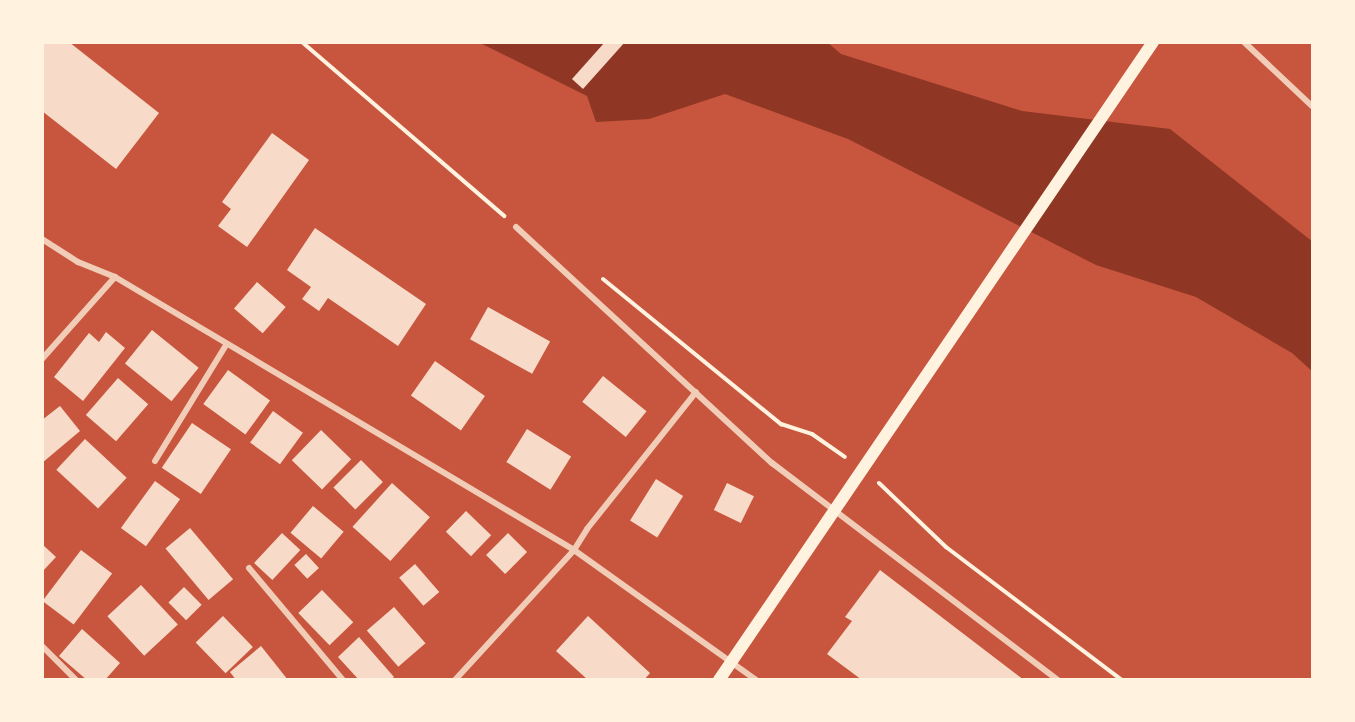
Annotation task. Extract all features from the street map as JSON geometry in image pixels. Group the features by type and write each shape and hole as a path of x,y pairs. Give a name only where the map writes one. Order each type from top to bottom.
{"main road":[{"path":"719,680 1153,42"}],"street":[{"path":"1244,42 1313,107"},
{"path":"516,227 772,463 1058,680"},
{"path":"42,239 78,262 115,277 574,550 756,680"},
{"path":"42,359 115,277"},
{"path":"155,461 226,345"},
{"path":"455,680 574,550 586,529 696,392"},
{"path":"249,568 343,680"},
{"path":"42,646 76,680"}],"path":[{"path":"302,42 516,227"},
{"path":"601,278 781,424 812,434 849,460"},
{"path":"875,479 946,547 1122,680"}],"shaded area":[{"path":"478,42 827,42 841,54 1022,111 1170,129 1313,242 1313,372 1292,353 1196,297 1096,265 848,139 725,94 649,119 596,122 587,96"}],"building":[{"path":"42,42 69,42 159,113 116,169 42,111"},
{"path":"605,42 625,42 583,89 572,79"},
{"path":"272,133 309,160 247,247 218,226 231,209 222,202"},
{"path":"315,228 426,304 398,346 328,298 319,311 302,299 311,287 287,270"},
{"path":"257,282 286,307 263,333 234,308"},
{"path":"488,307 550,341 532,374 470,339"},
{"path":"152,330 199,368 172,401 125,363"},
{"path":"106,332 125,348 83,401 54,377 89,333 99,342"},
{"path":"435,361 485,396 461,430 411,395"},
{"path":"228,370 270,401 245,435 203,404"},
{"path":"603,376 647,411 626,437 582,402"},
{"path":"118,378 148,404 116,441 86,415"},
{"path":"60,406 80,431 42,463 42,420"},
{"path":"273,411 303,433 280,464 250,443"},
{"path":"192,423 231,449 201,494 162,468"},
{"path":"527,429 571,457 550,490 506,462"},
{"path":"321,430 351,459 322,489 292,460"},
{"path":"85,439 127,478 98,509 56,470"},
{"path":"361,460 383,482 355,509 333,488"},
{"path":"656,479 683,496 657,538 630,521"},
{"path":"155,481 180,499 146,546 121,528"},
{"path":"392,483 430,517 390,561 353,527"},
{"path":"727,483 754,496 741,523 714,510"},
{"path":"313,506 344,532 321,559 291,533"},
{"path":"466,511 491,535 471,556 446,532"},
{"path":"190,528 233,579 209,600 165,549"},
{"path":"282,533 300,550 272,580 254,563"},
{"path":"508,533 527,552 505,574 486,555"},
{"path":"42,544 56,557 42,572"},
{"path":"81,550 112,573 74,625 42,601"},
{"path":"306,554 319,568 307,579 294,565"},
{"path":"415,564 439,592 423,606 399,578"},
{"path":"880,570 1024,680 862,680 827,654 852,621 845,617"},
{"path":"141,585 178,624 144,656 107,616"},
{"path":"184,587 202,605 186,620 168,603"},
{"path":"322,590 353,622 330,645 298,613"},
{"path":"394,607 425,643 398,667 367,631"},
{"path":"223,616 253,647 226,673 196,642"},
{"path":"588,616 650,673 644,680 588,680 556,651"},
{"path":"82,629 120,663 105,680 87,680 59,656"},
{"path":"359,637 394,677 390,680 359,680 338,657"},
{"path":"261,646 288,680 236,680 230,672"}]}
